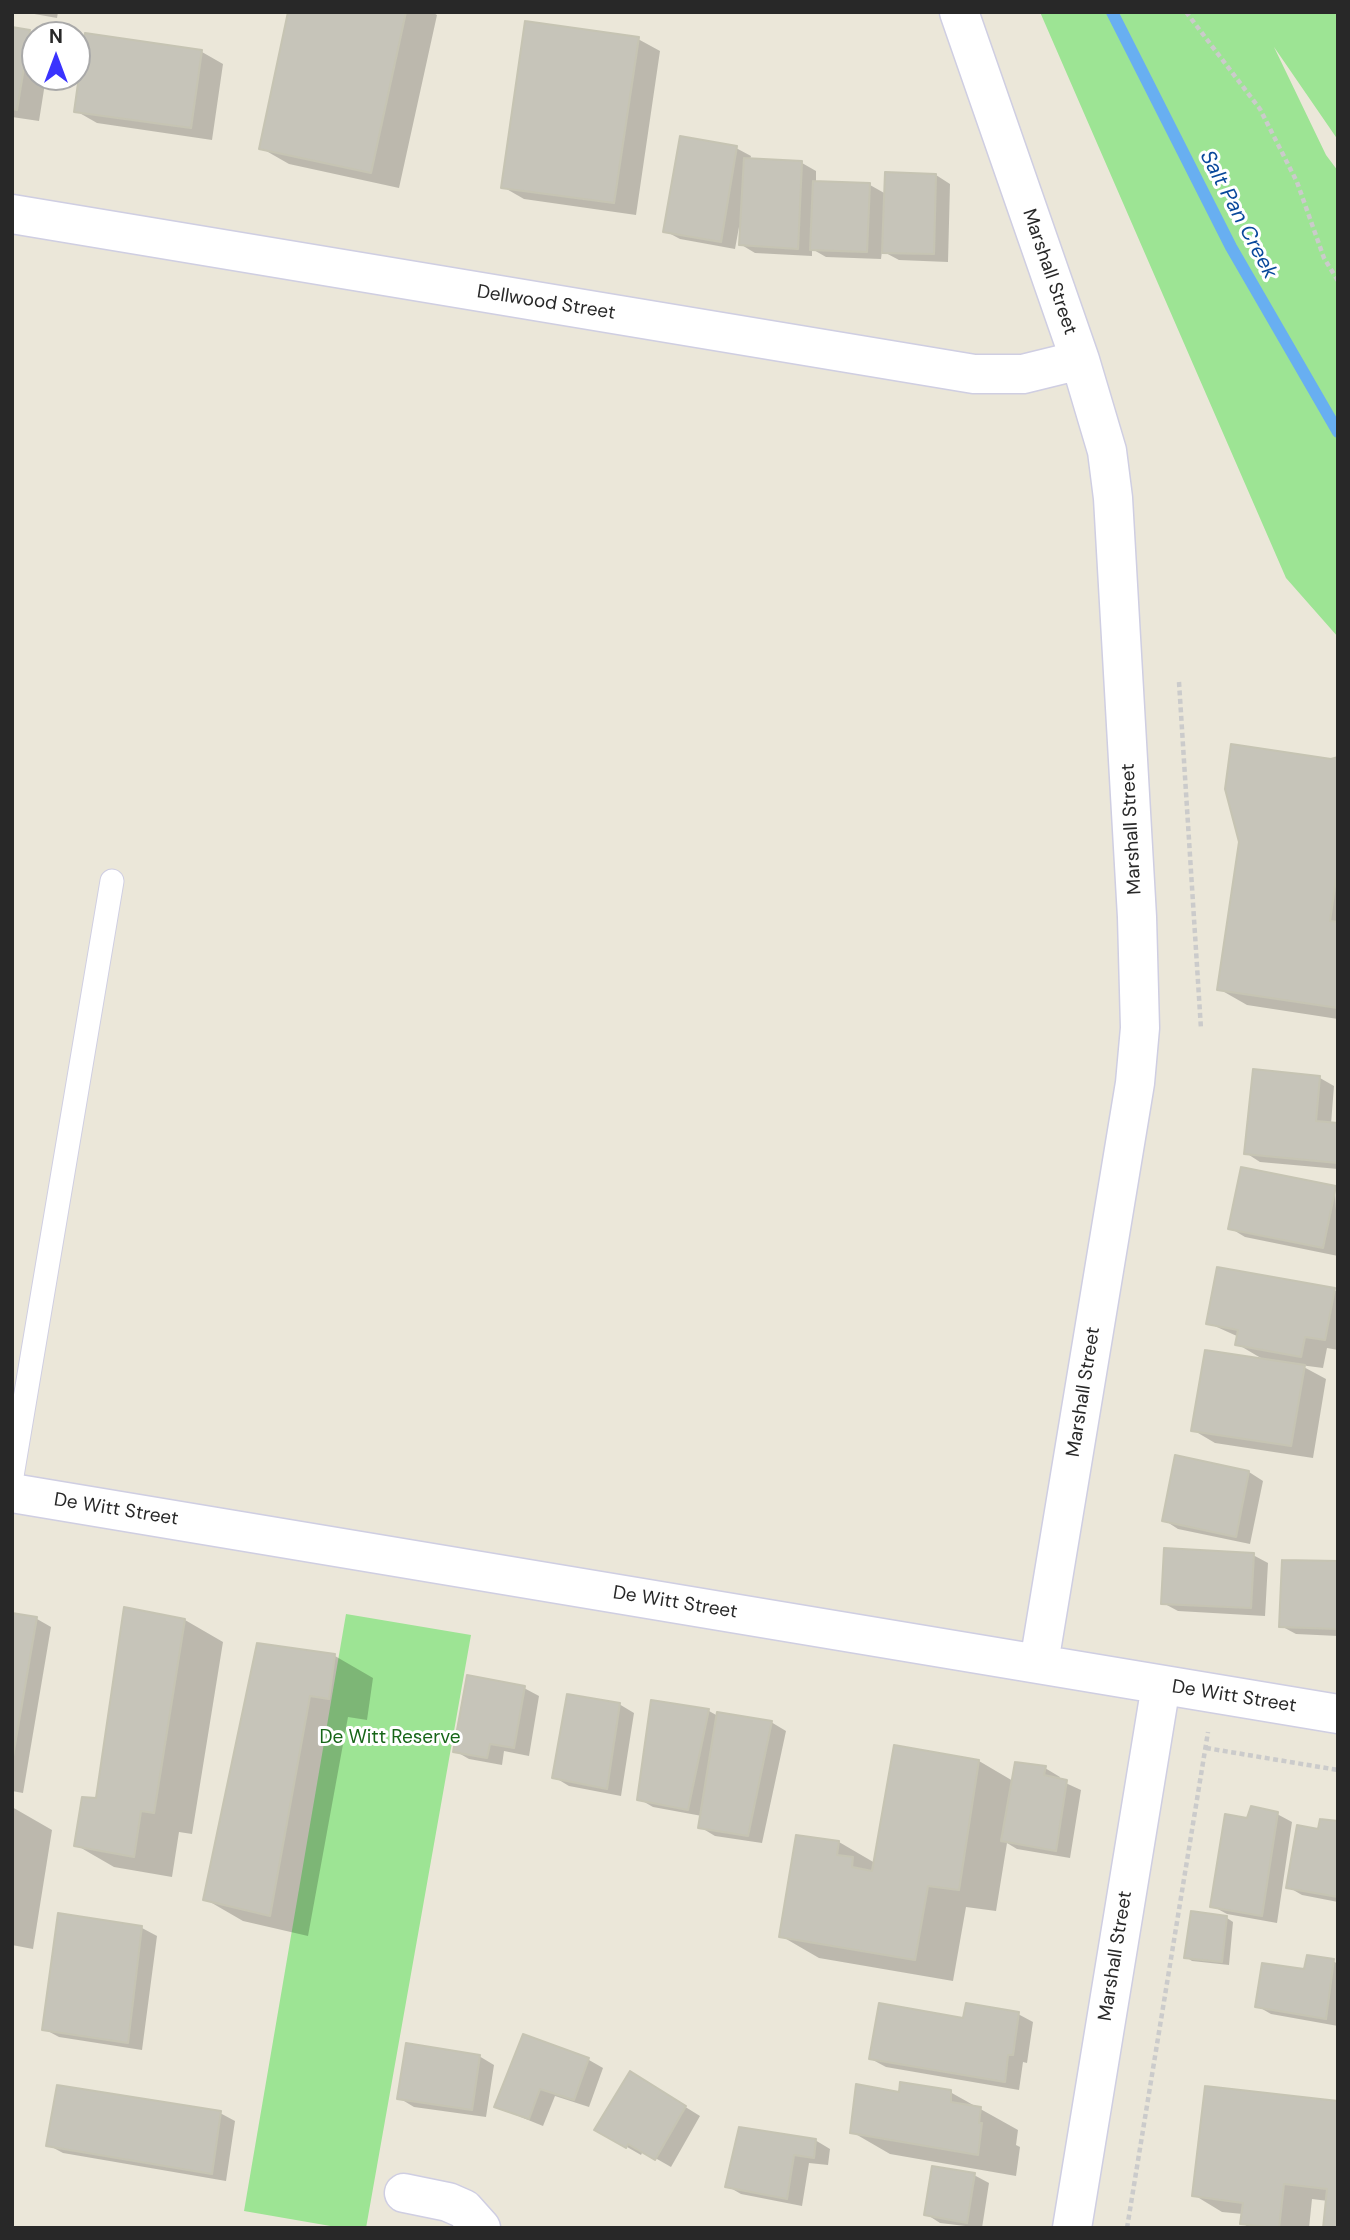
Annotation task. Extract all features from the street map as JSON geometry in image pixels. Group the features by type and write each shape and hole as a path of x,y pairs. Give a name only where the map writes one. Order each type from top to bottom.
{"street":[{"name":"Marshall Street","path":"959,12 1080,360 1107,451 1113,498 1137,917 1140,1028 1135,1083 1039,1663"},
{"name":"Dellwood Street","path":"12,214 974,374 1023,374 1080,360"},
{"name":"De Witt Street","path":"12,1493 1338,1714"},
{"name":"Marshall Street","path":"1072,2228 1161,1685"},
{"path":"404,2193 448,2202 464,2209 481,2228"}],"lane":[{"path":"12,1476 112,881"}],"path":[{"path":"1186,12 1260,109 1297,182 1324,258 1338,281"},
{"path":"1179,682 1200,1029"},
{"path":"1127,2228 1208,1732"},
{"path":"1206,1748 1338,1770"}],"green space":[{"path":"1040,12 1338,12 1338,140 1274,47 1326,155 1338,171 1338,637 1286,578"},
{"name":"De Witt Reserve","path":"346,1614 471,1635 366,2228 342,2228 244,2211"}],"building":[{"path":"288,12 406,12 371,173 259,149"},
{"path":"525,21 639,37 614,203 501,188"},
{"path":"12,27 21,28 21,85 17,110 12,109"},
{"path":"91,34 202,50 191,128 74,112 77,91 91,91"},
{"path":"680,136 737,146 721,242 663,232"},
{"path":"744,158 802,161 798,249 739,245"},
{"path":"885,172 936,174 934,254 882,253"},
{"path":"813,181 870,183 867,252 810,250"},
{"path":"1231,744 1331,759 1338,757 1338,865 1330,921 1338,922 1338,1008 1217,990 1239,842 1225,789"},
{"path":"1253,1069 1320,1076 1316,1121 1338,1123 1338,1163 1244,1154"},
{"path":"1241,1167 1336,1186 1323,1248 1228,1229"},
{"path":"1217,1267 1335,1288 1325,1340 1305,1337 1301,1357 1235,1345 1238,1330 1206,1324"},
{"path":"1205,1350 1305,1365 1291,1446 1191,1431"},
{"path":"1175,1455 1249,1471 1236,1537 1162,1521"},
{"path":"1164,1548 1254,1553 1251,1608 1161,1604"},
{"path":"1282,1560 1338,1561 1338,1629 1279,1627"},
{"path":"124,1607 185,1619 154,1813 141,1811 134,1857 74,1846 82,1797 96,1798"},
{"path":"12,1613 37,1617 12,1762"},
{"path":"257,1643 335,1654 329,1699 310,1696 270,1916 203,1900"},
{"path":"467,1675 525,1686 514,1748 490,1744 487,1758 453,1752"},
{"path":"567,1694 620,1703 607,1789 552,1778"},
{"path":"651,1700 709,1709 688,1810 637,1800"},
{"path":"717,1712 772,1721 748,1836 698,1828"},
{"path":"894,1745 979,1760 959,1890 928,1886 915,1960 779,1937 796,1835 839,1841 837,1855 853,1857 852,1867 872,1871"},
{"path":"1015,1762 1046,1766 1044,1775 1067,1780 1056,1851 1001,1841"},
{"path":"1251,1806 1278,1812 1262,1916 1210,1907 1225,1814 1247,1818"},
{"path":"1320,1819 1338,1821 1338,1897 1286,1888 1297,1825 1318,1829"},
{"path":"1191,1911 1227,1916 1222,1962 1184,1958"},
{"path":"58,1913 142,1926 128,2043 42,2030"},
{"path":"1307,1955 1334,1959 1326,2019 1255,2007 1262,1963 1304,1969"},
{"path":"879,2003 963,2018 966,2003 1019,2012 1013,2055 1008,2055 1005,2082 869,2059"},
{"path":"523,2034 589,2058 574,2100 540,2089 529,2119 494,2107"},
{"path":"406,2043 480,2055 472,2110 397,2099"},
{"path":"630,2071 686,2106 655,2160 628,2144 626,2148 594,2130"},
{"path":"900,2082 951,2090 951,2102 981,2107 978,2155 850,2133 856,2084 899,2092"},
{"path":"57,2085 221,2111 212,2174 46,2146"},
{"path":"1205,2086 1338,2101 1338,2228 1323,2228 1327,2189 1284,2184 1279,2228 1240,2224 1243,2203 1192,2196"},
{"path":"739,2127 816,2139 814,2158 794,2155 787,2199 725,2187"},
{"path":"932,2166 975,2173 967,2223 924,2215"}],"waterway":[{"name":"Salt Pan Creek","path":"1112,12 1231,247 1338,432"}]}
